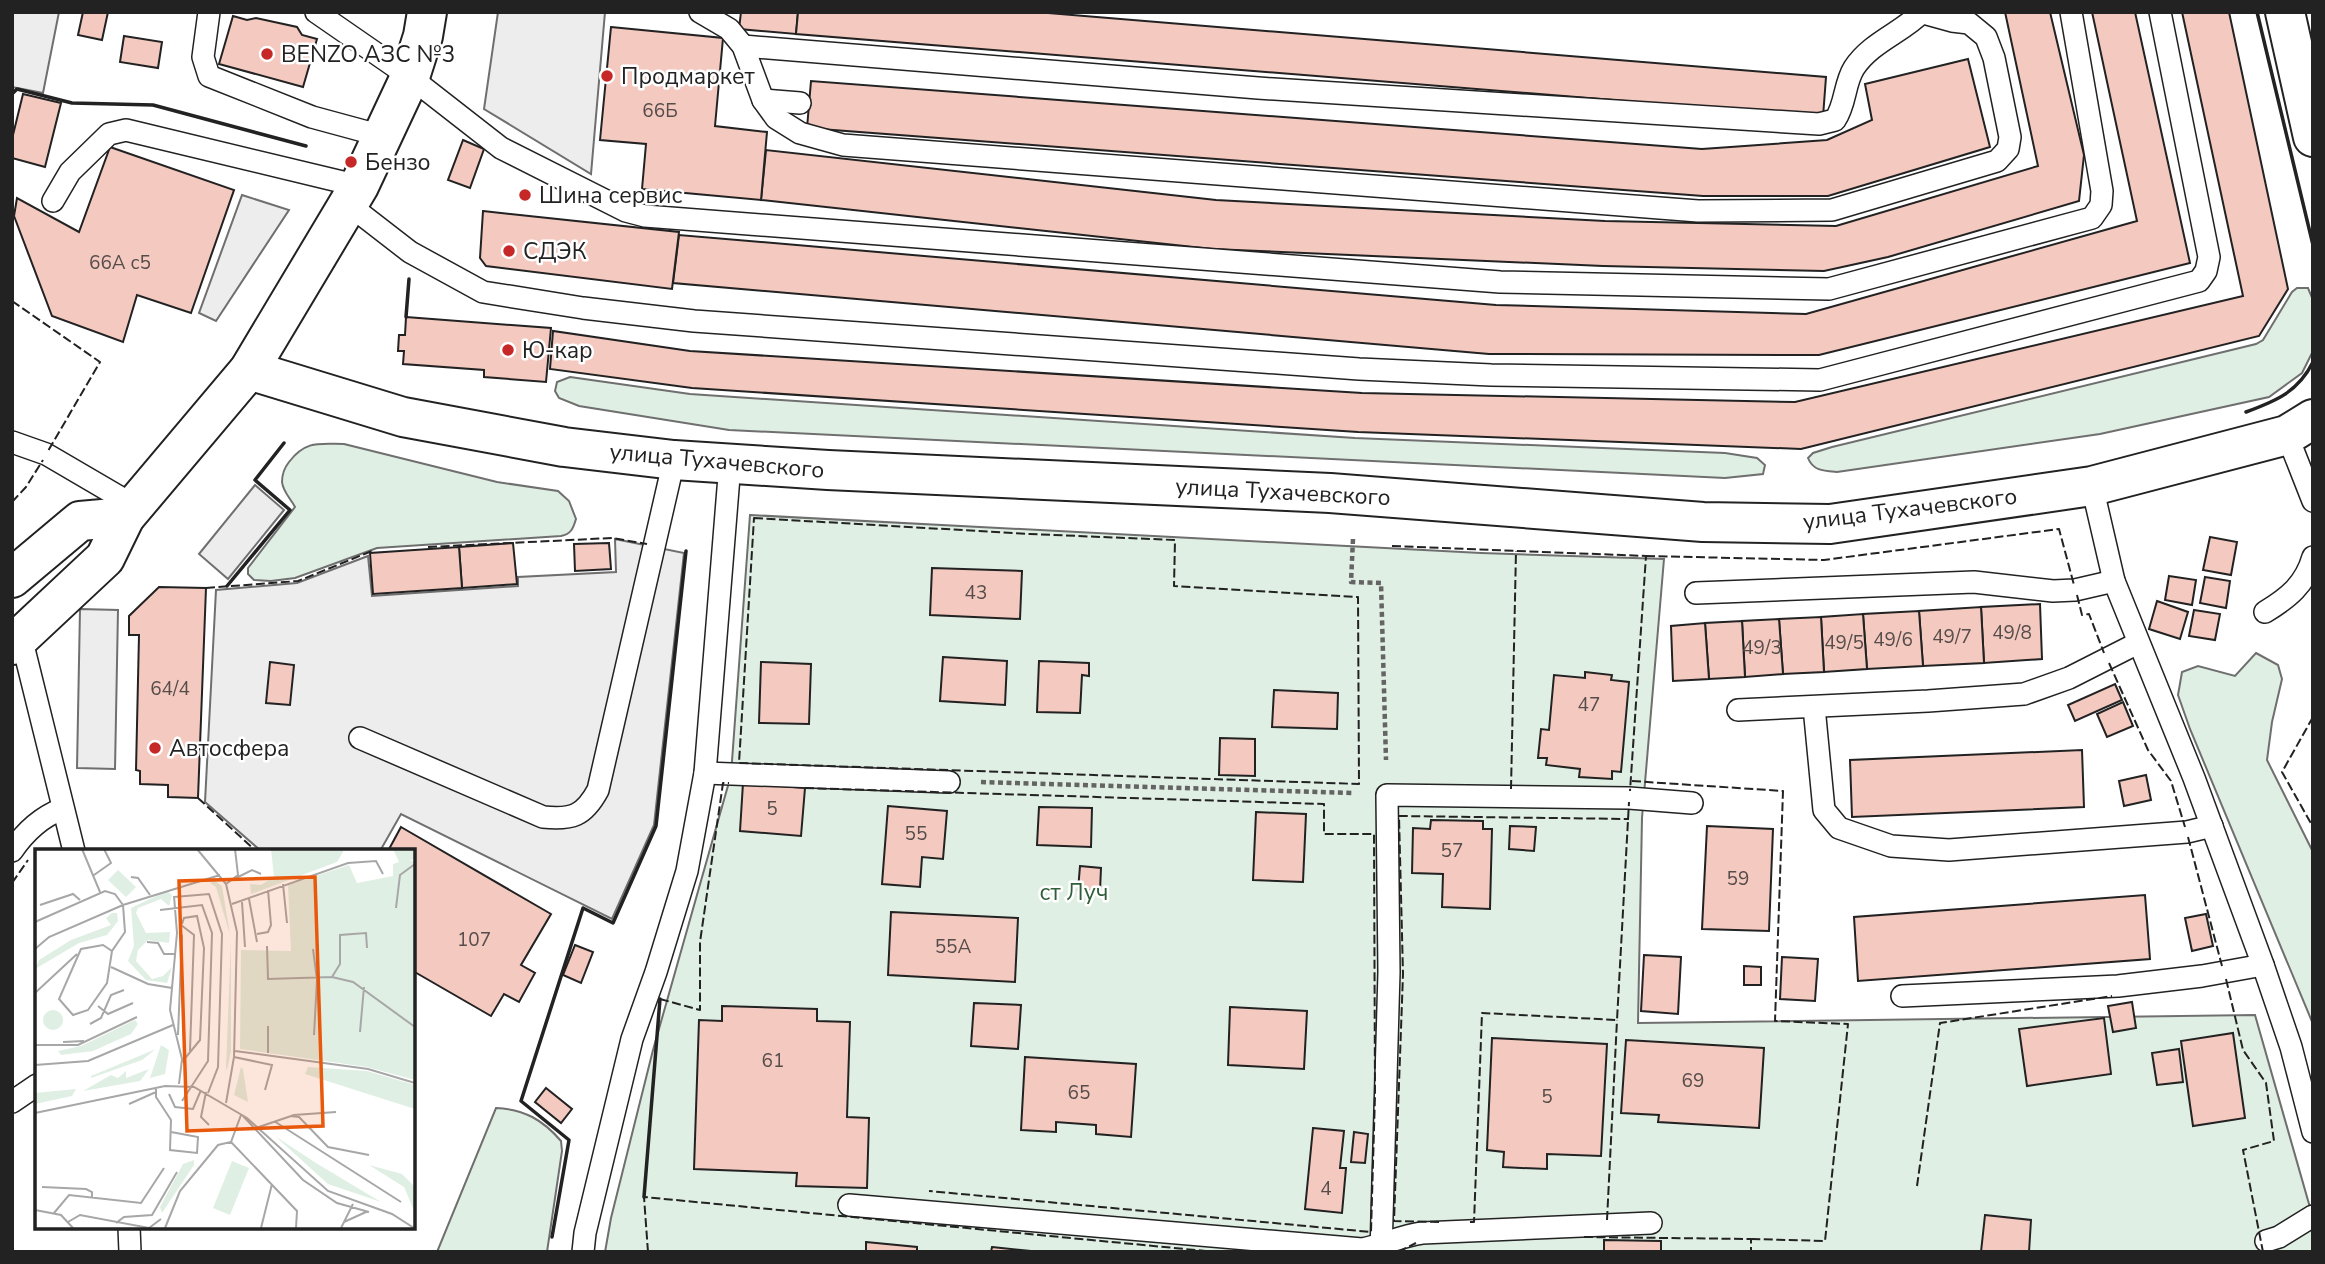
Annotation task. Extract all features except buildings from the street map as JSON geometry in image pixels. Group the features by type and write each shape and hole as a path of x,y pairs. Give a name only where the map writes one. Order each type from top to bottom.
{"street":[{"path":"15,636 105,558 130,512 249,370 353,195 410,77 427,12"},
{"path":"2285,12 2313,137"},
{"name":"улица Тухачевского","path":"249,370 403,417 564,447 674,460 1330,493 1703,522 1830,524 2092,486 2300,427"},
{"path":"12,578 80,521 130,512"}],"lane":[{"path":"209,12 203,57 209,76 312,117 382,136"},
{"path":"316,12 410,77 501,148 626,211 645,216 1500,282 1829,289 2092,218 2101,205 2102,191 2071,12"},
{"path":"700,12 729,29 743,46 763,100 776,118 800,133 843,145 1699,211 1832,210 1997,161 2008,149 2010,137 1994,58 1986,37 1969,23 1923,13 1869,50 1853,69 1842,110 1835,120 1819,124 1258,88 743,46"},
{"path":"53,201 70,172 109,134 126,130 353,195 410,252 483,292 694,321 1359,369 1491,375 1820,380 2199,281 2206,271 2209,257 2160,12"},
{"path":"763,100 800,103"},
{"path":"2300,427 2313,501"},
{"path":"12,442 46,454 130,512"},
{"path":"360,738 543,817 561,819 576,815 589,806 598,790 674,460"},
{"path":"583,1252 585,1233 632,1040 687,871 705,773 730,464"},
{"path":"2092,486 2114,581 2212,826 2263,965 2291,1047 2313,1132"},
{"path":"2265,612 2298,589 2313,557"},
{"path":"1696,593 1974,582 2053,591 2075,590 2114,581"},
{"path":"15,636 73,849"},
{"path":"1738,710 2024,694 2069,678 2138,643"},
{"path":"1814,707 1824,810 1839,828 1891,846 1949,850 2187,832 2212,826"},
{"path":"705,773 948,782"},
{"path":"1381,1249 1389,972 1387,794 1629,798 1692,803"},
{"path":"12,850 23,835 48,814 62,809"},
{"path":"1902,996 2118,986 2202,976 2263,965"},
{"path":"12,1102 35,1086"},
{"path":"849,1205 1362,1249 1381,1249 1410,1234 1651,1223"},
{"path":"2266,1241 2279,1237 2313,1216"},
{"path":"129,1229 130,1252"}],"path":[{"path":"948,782 1387,794 1381,583 1351,582 1353,539 1341,538"}],"green space":[{"path":"2297,288 2308,288 2313,300 2313,351 2302,373 2269,397 2100,434 1837,472 1816,468 1808,458 1813,453 1832,447 2256,344 2263,340"},
{"path":"570,377 690,394 1355,438 1725,453 1757,458 1765,465 1763,474 1725,478 729,430 579,406 559,398 555,391 557,382"},
{"path":"344,444 497,482 558,491 569,501 575,523 569,532 561,536 377,548 295,578 254,580 248,574 248,568 295,507 282,482 288,464 307,447"},
{"name":"ст Луч","path":"750,515 1481,553 1664,559 1642,818 1638,1023 2255,1015 2313,1218 2313,1252 605,1252 653,1050 731,775"},
{"path":"2256,653 2278,665 2282,679 2267,760 2313,852 2313,1024 2178,695 2182,672 2198,666 2235,676"},
{"path":"496,1108 532,1117 561,1141 562,1151 547,1252 437,1252"}],"shaded area":[{"path":"12,12 59,12 43,93 12,87"},
{"path":"498,12 605,12 591,174 484,109"},
{"path":"242,195 289,210 216,321 199,313"},
{"path":"255,485 284,510 228,579 199,554"},
{"path":"615,539 684,553 654,825 612,919 401,814 381,849 259,849 205,802 216,590 297,583 368,556 372,596 518,586 518,577 616,572"},
{"path":"80,609 118,610 115,769 77,768"}],"fence":[{"path":"12,301 100,362 48,451"},
{"path":"12,502 26,487 43,460"},
{"path":"754,518 1175,540 1174,586 1358,597 1359,784 739,763 754,518"},
{"path":"1646,556 1824,560 2059,529 2074,585"},
{"path":"428,547 612,538 647,544"},
{"path":"1392,546 1646,556 1630,791"},
{"path":"206,588 298,581 372,551"},
{"path":"1511,789 1516,551"},
{"path":"2077,595 2082,615 2089,614 2104,653"},
{"path":"2109,663 2148,750 2171,781 2185,827"},
{"path":"2313,717 2282,772 2313,827"},
{"path":"1632,781 1783,791 1775,1021 1848,1024 1825,1241 1751,1239"},
{"path":"660,999 700,1010 700,942 723,783 729,783"},
{"path":"805,788 1324,804 1324,834 1374,834 1375,1095 1371,1232 929,1191"},
{"path":"198,798 254,849"},
{"path":"1470,1222 1474,1222 1482,1013 1617,1020 1629,802"},
{"path":"1439,1222 1394,1221 1403,974 1399,816 1629,819"},
{"path":"2188,837 2222,966"},
{"path":"12,883 28,860"},
{"path":"2226,979 2243,1050 2266,1083 2274,1141 2243,1150 2263,1252"},
{"path":"1917,1186 1940,1023 2112,996"},
{"path":"1607,1220 1617,1020"},
{"path":"648,1252 644,1197 1216,1252"},
{"path":"1584,1237 1751,1239 1751,1252"},
{"path":"1398,1252 1416,1243"}],"wall":[{"path":"2257,12 2313,245"},
{"path":"12,94 17,89 72,103 153,105 306,146"},
{"path":"406,317 409,279"},
{"path":"2246,412 2285,394 2300,381 2313,362"},
{"path":"227,586 290,510 255,480 284,443"},
{"path":"552,1237 569,1140 521,1101 583,908 613,923 656,826 686,551"},
{"path":"644,1197 660,999"}],"place":[{"name":"BENZO АЗС №3","path":"267,54"},
{"name":"Продмаркет","path":"607,76"},
{"name":"Бензо","path":"351,162"},
{"name":"Шина сервис","path":"525,195"},
{"name":"СДЭК","path":"509,251"},
{"name":"Ю-кар","path":"508,350"},
{"name":"Автосфера","path":"155,748"}]}
